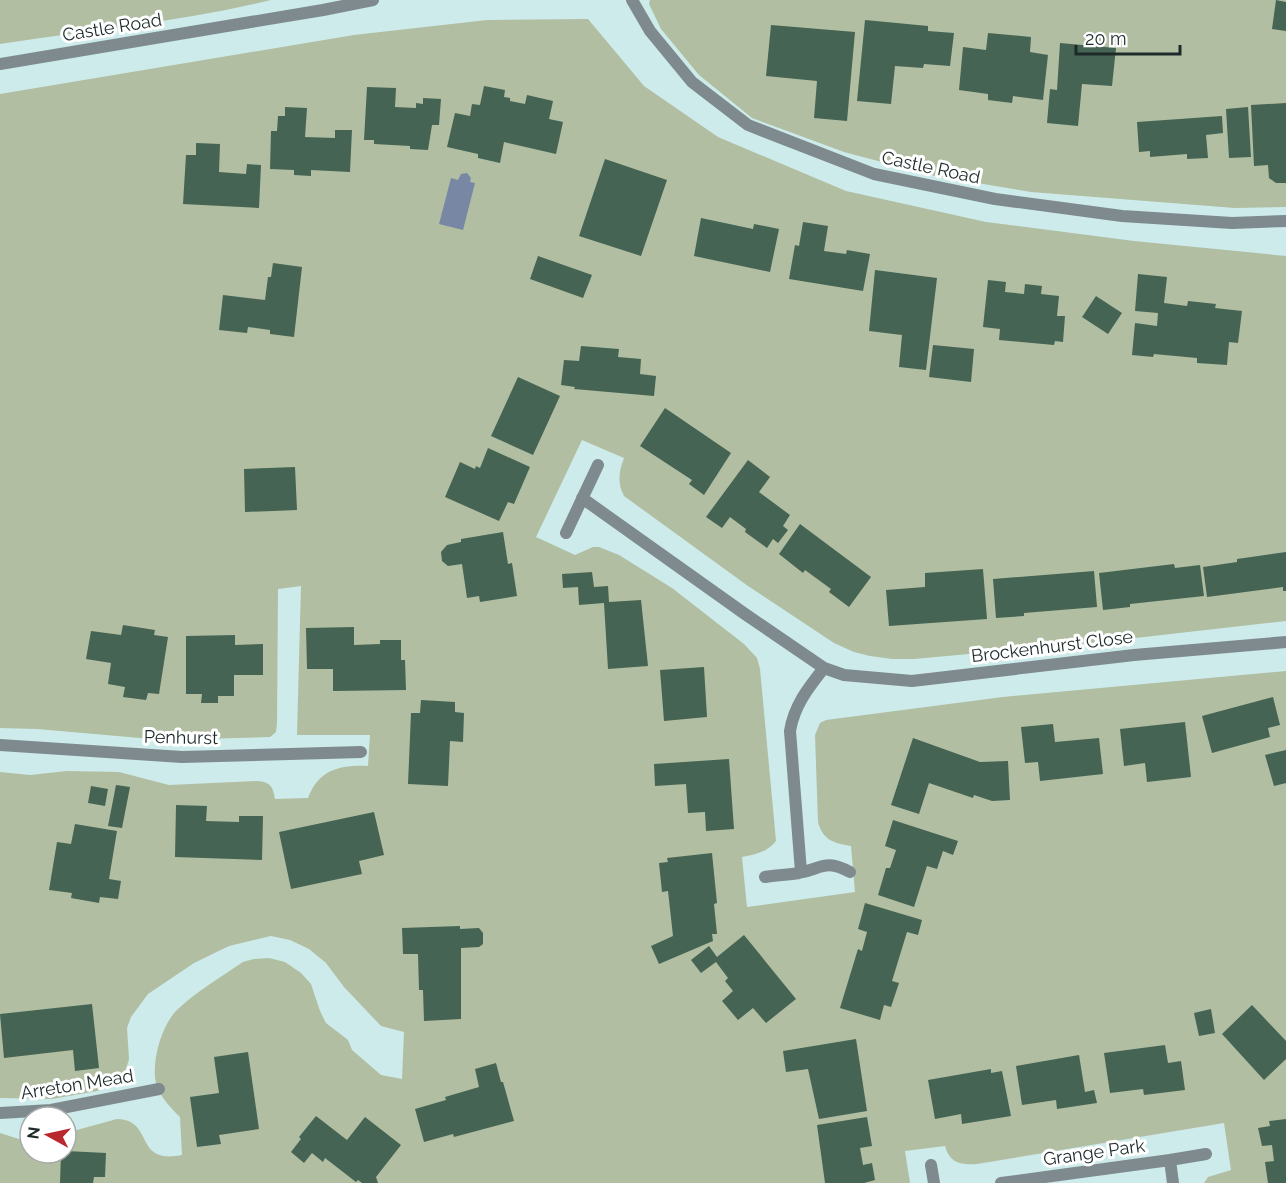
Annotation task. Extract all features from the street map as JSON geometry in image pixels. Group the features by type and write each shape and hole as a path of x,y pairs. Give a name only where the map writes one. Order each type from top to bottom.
{"street":[{"name":"Castle Road","path":"0,64 373,0"},
{"name":"Castle Road","path":"632,0 650,31 692,82 748,125 874,174 995,199 1122,216 1232,223 1286,221"},
{"path":"566,533 598,465"},
{"name":"Brockenhurst Close","path":"582,498 824,668 844,675 912,681 1134,655 1286,642"},
{"path":"801,872 790,731 798,704 808,687 824,668"},
{"name":"Penhurst","path":"0,745 182,757 361,752"},
{"path":"765,877 801,872 821,865 837,865 850,872"},
{"name":"Arreton Mead","path":"0,1113 51,1110 159,1089"},
{"path":"1170,1160 1206,1154"},
{"name":"Grange Park","path":"1001,1183 1170,1160 1173,1183"},
{"path":"931,1165 934,1183"}],"green space":[{"path":"0,0 271,0 170,20 0,44"},
{"path":"650,0 1286,0 1286,207 1235,208 1031,192 935,176 844,152 752,118 699,75 661,29 649,4"},
{"path":"588,19 644,86 718,137 846,191 986,222 1134,241 1286,256 1286,621 1100,642 914,659 892,659 854,652 834,643 748,586 624,496 620,486 620,477 624,458 582,440 536,537 575,555 593,547 599,547 619,555 672,588 744,644 757,658 760,669 776,841 765,851 742,857 747,907 855,892 851,846 830,840 823,833 818,822 815,735 820,723 826,720 1003,697 1286,671 1286,1183 1204,1183 1208,1177 1231,1170 1224,1123 977,1164 957,1162 947,1152 945,1146 905,1151 910,1183 0,1183 0,1133 18,1139 18,1165 78,1165 78,1130 117,1119 129,1121 136,1126 150,1148 157,1154 182,1155 180,1117 169,1106 156,1083 155,1065 159,1043 172,1015 185,1002 243,962 269,958 285,962 301,973 311,984 326,1023 348,1040 352,1050 381,1075 402,1079 404,1032 381,1026 344,987 326,963 309,949 290,940 271,936 229,946 194,963 148,994 131,1017 127,1028 129,1059 124,1076 116,1083 97,1091 52,1099 0,1098 0,772 30,775 67,771 119,772 169,785 257,781 270,786 275,799 308,798 318,781 332,771 349,766 368,766 370,735 297,735 301,586 278,589 277,723 276,732 270,737 163,740 0,728 0,94 354,35 487,20"}],"water":[{"path":"467,173 471,178 470,182 475,183 463,230 439,224 451,178 458,180 461,174"}],"building":[{"path":"1276,0 1286,2 1286,31 1272,29"},
{"path":"865,20 928,26 928,31 954,33 950,66 924,64 923,68 895,66 891,104 857,101"},
{"path":"771,25 855,32 847,121 814,118 817,81 766,76"},
{"path":"988,33 1031,37 1030,52 1048,55 1043,100 1013,96 1012,103 988,100 988,94 959,90 963,47 986,50"},
{"path":"1060,43 1116,48 1112,86 1082,84 1078,126 1047,123 1050,89 1057,90"},
{"path":"484,86 505,90 504,97 510,98 510,101 525,104 527,95 553,101 549,119 563,122 556,154 504,142 500,163 478,158 478,154 447,147 455,113 470,116 472,104 480,105"},
{"path":"367,87 396,88 395,107 416,108 416,103 423,104 423,98 441,99 439,125 432,125 428,150 410,149 410,146 374,144 374,140 364,140"},
{"path":"1286,103 1286,183 1276,183 1269,178 1268,165 1254,166 1251,105"},
{"path":"285,107 307,108 305,137 335,138 335,130 352,130 350,172 311,170 311,176 294,175 294,170 270,169 271,131 277,131 278,116 285,116"},
{"path":"1248,107 1251,157 1229,158 1226,109"},
{"path":"1222,116 1223,133 1206,135 1208,158 1187,159 1187,154 1150,157 1150,151 1139,152 1137,122"},
{"path":"196,143 220,144 219,172 246,174 247,164 261,165 259,208 183,204 186,155 196,155"},
{"path":"605,159 667,180 641,256 579,236"},
{"path":"701,218 753,229 754,224 779,229 770,272 694,256"},
{"path":"803,222 828,226 824,251 846,254 847,250 870,254 863,291 789,279 795,245 799,246"},
{"path":"538,256 592,275 583,298 530,279"},
{"path":"273,263 302,267 294,337 270,334 270,330 248,327 247,333 219,330 223,295 265,300 268,277 271,277"},
{"path":"875,270 937,278 926,370 899,367 902,335 869,331"},
{"path":"1138,274 1167,277 1164,303 1187,306 1188,301 1216,304 1215,308 1242,311 1238,343 1229,342 1227,365 1197,363 1197,358 1154,354 1153,357 1132,355 1135,323 1157,326 1158,313 1135,311"},
{"path":"988,280 1006,282 1005,292 1024,294 1025,284 1042,286 1041,294 1059,296 1057,316 1065,316 1063,342 1055,341 1054,345 999,340 1000,329 983,327"},
{"path":"1096,296 1122,313 1108,334 1082,317"},
{"path":"933,345 974,349 971,382 929,377"},
{"path":"581,346 619,349 618,357 641,359 640,374 656,376 654,396 574,389 575,387 561,385 564,360 579,361"},
{"path":"518,377 560,396 533,455 491,436"},
{"path":"665,408 731,453 704,495 689,484 692,480 640,446"},
{"path":"488,448 530,467 514,504 508,502 499,521 445,497 460,462 475,469 476,466 480,468"},
{"path":"748,460 770,477 759,492 790,515 783,526 788,530 778,543 773,539 767,548 745,532 746,529 730,517 722,528 706,517"},
{"path":"295,467 297,510 245,512 244,469"},
{"path":"800,524 871,577 849,607 829,592 831,589 805,570 803,573 779,554"},
{"path":"503,532 508,564 512,563 517,596 480,602 479,596 467,598 462,564 448,566 442,561 441,552 447,545 461,542 461,539"},
{"path":"1286,552 1286,591 1283,591 1283,587 1207,597 1203,567 1237,562 1237,559"},
{"path":"1174,564 1175,568 1200,565 1204,596 1130,604 1130,607 1103,610 1099,573"},
{"path":"983,569 987,619 889,626 886,590 925,587 925,573"},
{"path":"1094,571 1097,607 1024,613 1024,616 996,618 993,579"},
{"path":"592,572 594,587 608,586 609,602 641,600 648,666 608,669 604,603 579,605 578,587 563,588 562,574"},
{"path":"123,625 155,630 154,635 168,637 159,694 148,693 146,700 123,697 125,687 108,684 111,663 86,659 91,631 121,635"},
{"path":"354,627 354,645 380,644 380,640 401,640 401,660 405,660 406,690 333,691 333,669 307,669 306,628"},
{"path":"235,635 235,645 263,644 263,675 234,675 234,696 218,696 218,703 201,703 202,694 186,694 186,636"},
{"path":"704,667 707,717 664,721 660,670"},
{"path":"1273,697 1280,725 1268,728 1270,737 1212,753 1202,716"},
{"path":"421,700 455,702 455,712 464,713 463,742 450,741 448,786 408,784 411,713 420,713"},
{"path":"1185,722 1191,777 1147,782 1145,763 1124,766 1120,729"},
{"path":"1053,724 1055,742 1099,738 1103,774 1040,781 1038,762 1025,763 1021,727"},
{"path":"913,738 980,762 1008,761 1010,800 992,801 974,795 973,798 929,783 919,814 891,805"},
{"path":"1286,750 1286,783 1274,786 1265,755"},
{"path":"729,759 734,829 706,831 705,812 688,813 686,784 655,786 654,764"},
{"path":"116,785 130,787 122,828 108,826"},
{"path":"91,786 108,789 105,806 88,803"},
{"path":"176,805 207,806 206,821 239,822 239,816 263,816 262,860 175,857"},
{"path":"374,812 384,855 359,861 362,874 291,889 279,832"},
{"path":"893,820 958,841 953,855 943,851 937,869 927,866 914,907 878,895 886,868 890,868 896,850 885,846"},
{"path":"75,824 117,831 109,879 121,881 118,899 100,897 99,903 71,898 72,893 49,890 57,842 71,844"},
{"path":"712,853 717,903 714,904 717,934 712,934 713,941 659,964 651,946 673,936 668,891 662,892 659,863 668,862 667,858"},
{"path":"865,903 922,920 918,935 907,932 892,981 899,983 891,1007 884,1005 880,1020 840,1008 858,949 862,951 867,932 858,929"},
{"path":"460,926 460,929 479,928 483,933 483,944 479,947 461,948 461,1019 424,1021 423,990 419,990 418,954 403,954 402,928"},
{"path":"744,935 796,999 766,1023 753,1008 738,1020 722,1001 733,991 725,981 728,978 716,962 701,973 691,960 709,946 717,957"},
{"path":"92,1004 99,1068 75,1071 73,1050 4,1058 0,1014"},
{"path":"1252,1005 1286,1041 1286,1059 1264,1080 1222,1034"},
{"path":"1211,1009 1215,1033 1199,1036 1194,1013"},
{"path":"856,1039 867,1111 819,1119 808,1069 786,1072 783,1051"},
{"path":"1165,1045 1168,1063 1181,1061 1185,1090 1144,1095 1143,1089 1110,1093 1104,1053"},
{"path":"248,1052 259,1129 219,1135 221,1144 197,1147 190,1097 219,1093 214,1057"},
{"path":"1079,1055 1085,1092 1094,1090 1097,1103 1057,1109 1056,1100 1022,1105 1016,1066"},
{"path":"496,1063 514,1121 454,1137 453,1134 424,1142 415,1109 479,1087 475,1069"},
{"path":"991,1069 991,1073 1002,1071 1011,1116 962,1124 961,1114 935,1119 928,1080"},
{"path":"316,1116 347,1140 365,1117 401,1145 376,1177 378,1183 362,1183 358,1180 356,1182 325,1158 323,1162 312,1153 304,1163 291,1152 301,1139 299,1137"},
{"path":"867,1117 872,1146 860,1148 863,1165 872,1163 875,1180 864,1183 825,1183 817,1125"},
{"path":"1286,1119 1286,1183 1268,1183 1265,1162 1274,1161 1272,1145 1262,1146 1258,1128 1270,1126 1269,1121"},
{"path":"78,1152 106,1153 105,1177 94,1177 93,1183 60,1183 61,1165 78,1165"}]}
